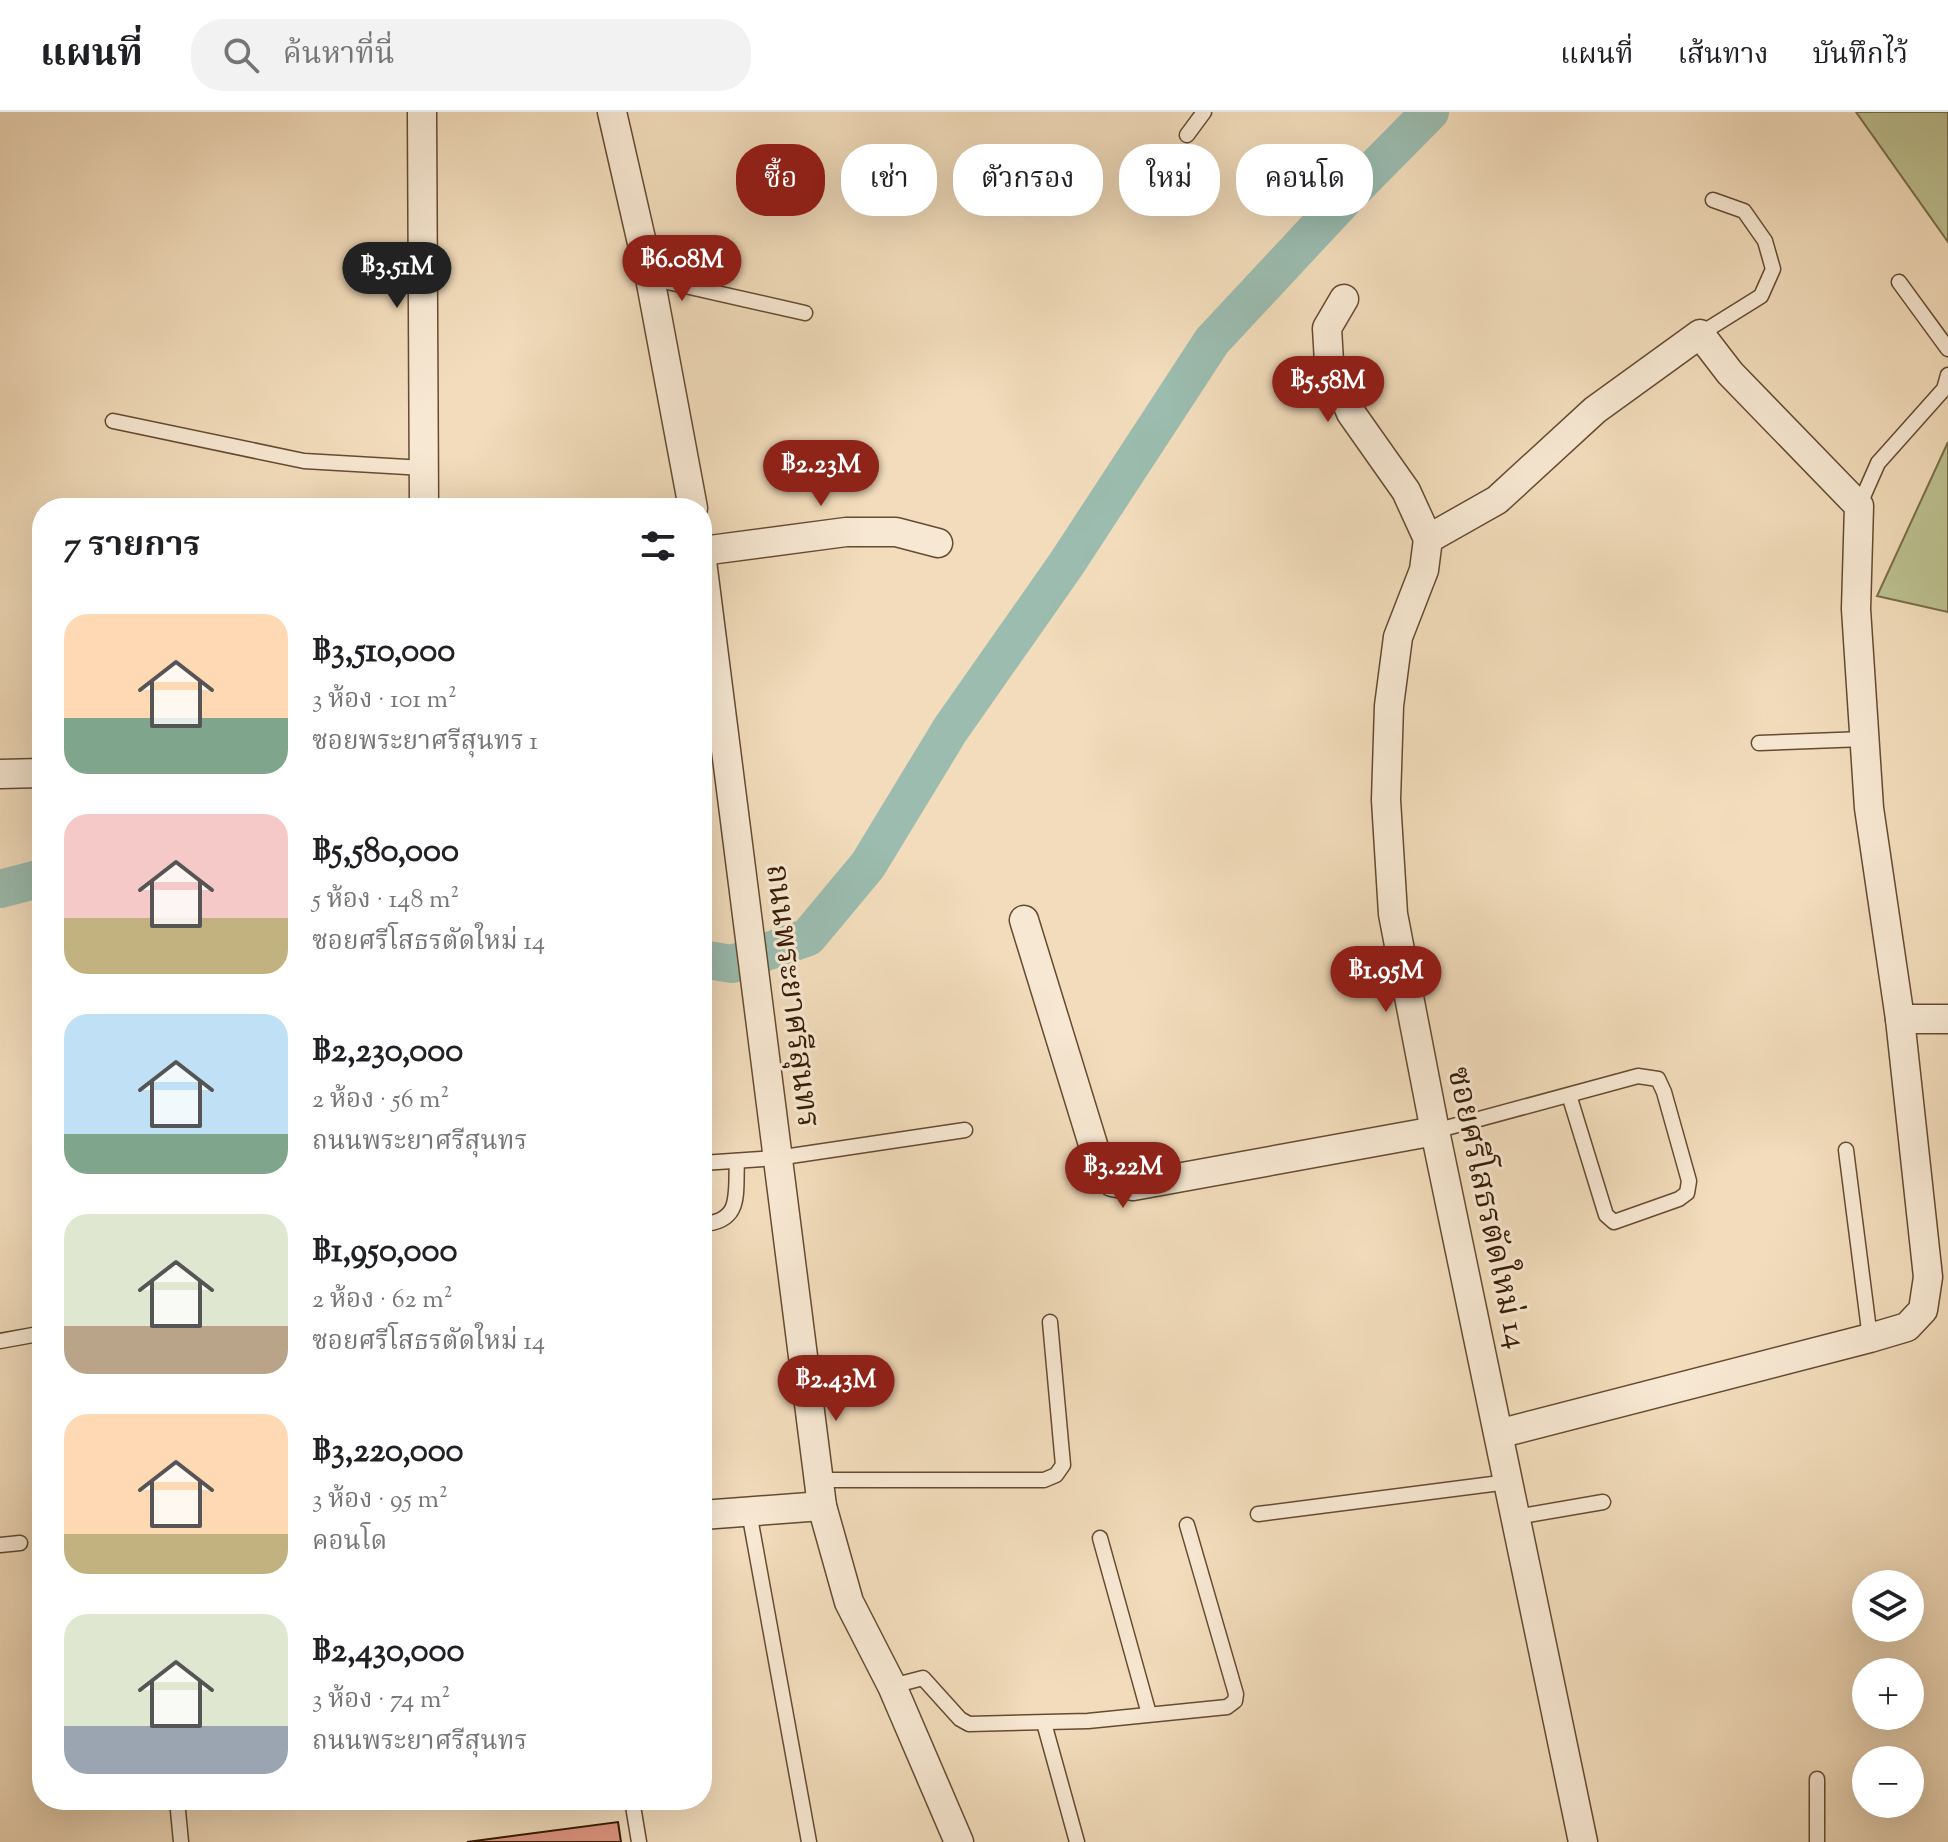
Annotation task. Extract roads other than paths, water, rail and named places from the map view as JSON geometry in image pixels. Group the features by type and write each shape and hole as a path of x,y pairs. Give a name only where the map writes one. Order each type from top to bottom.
{"street":[{"path":"422,112 424,498"},
{"path":"612,112 650,278 691,498"},
{"path":"1344,299 1327,328 1329,362 1351,413 1406,491 1428,539 1497,500 1595,410 1700,334 1730,373 1859,506 1856,609 1869,808 1900,1019 1928,1277 1923,1310 1907,1327 1870,1338 1498,1434"},
{"path":"712,549 846,532 896,532 938,543"},
{"name":"ซอยศรีโสธรตัดใหม่ 14","path":"1428,539 1424,570 1398,637 1389,706 1386,800 1393,914 1583,1842"},
{"name":"ถนนพระยาศรีสุนทร","path":"712,639 819,1493 849,1602 892,1686 959,1842"},
{"path":"0,774 32,773"},
{"path":"1024,920 1099,1164 1112,1182 1133,1186 1435,1131"},
{"path":"1900,1019 1948,1019"},
{"path":"712,1514 749,1512 819,1493"}],"lane":[{"path":"1187,135 1204,112"},
{"path":"1700,334 1761,296 1773,269 1765,241 1744,211 1713,200"},
{"path":"650,278 805,313"},
{"path":"1899,282 1948,349"},
{"path":"1859,506 1878,463 1944,389 1948,375"},
{"path":"113,421 304,461 424,468"},
{"path":"1759,743 1864,739"},
{"path":"1435,1131 1638,1076 1658,1079 1689,1181 1687,1193 1679,1199 1614,1222 1606,1215 1569,1095"},
{"path":"712,1162 777,1158 965,1130"},
{"path":"1846,1150 1870,1338"},
{"path":"712,1223 719,1223 731,1215 735,1206 737,1161"},
{"path":"819,1493 1044,1480 1056,1475 1063,1465 1050,1322"},
{"path":"0,1341 32,1335"},
{"path":"1258,1514 1508,1482"},
{"path":"1516,1517 1603,1502"},
{"path":"749,1512 809,1842"},
{"path":"892,1686 923,1678 960,1719 969,1724 1088,1721 1227,1707 1235,1701 1236,1694 1187,1525"},
{"path":"1100,1538 1149,1714"},
{"path":"0,1545 20,1543"},
{"path":"1044,1723 1077,1842"},
{"path":"1817,1779 1817,1842"},
{"path":"178,1810 181,1842"},
{"path":"634,1810 639,1842"}],"waterway":[{"path":"712,961 732,964 808,937 868,865 950,730 1067,563 1212,341 1430,112"},
{"path":"0,889 32,881"}]}
